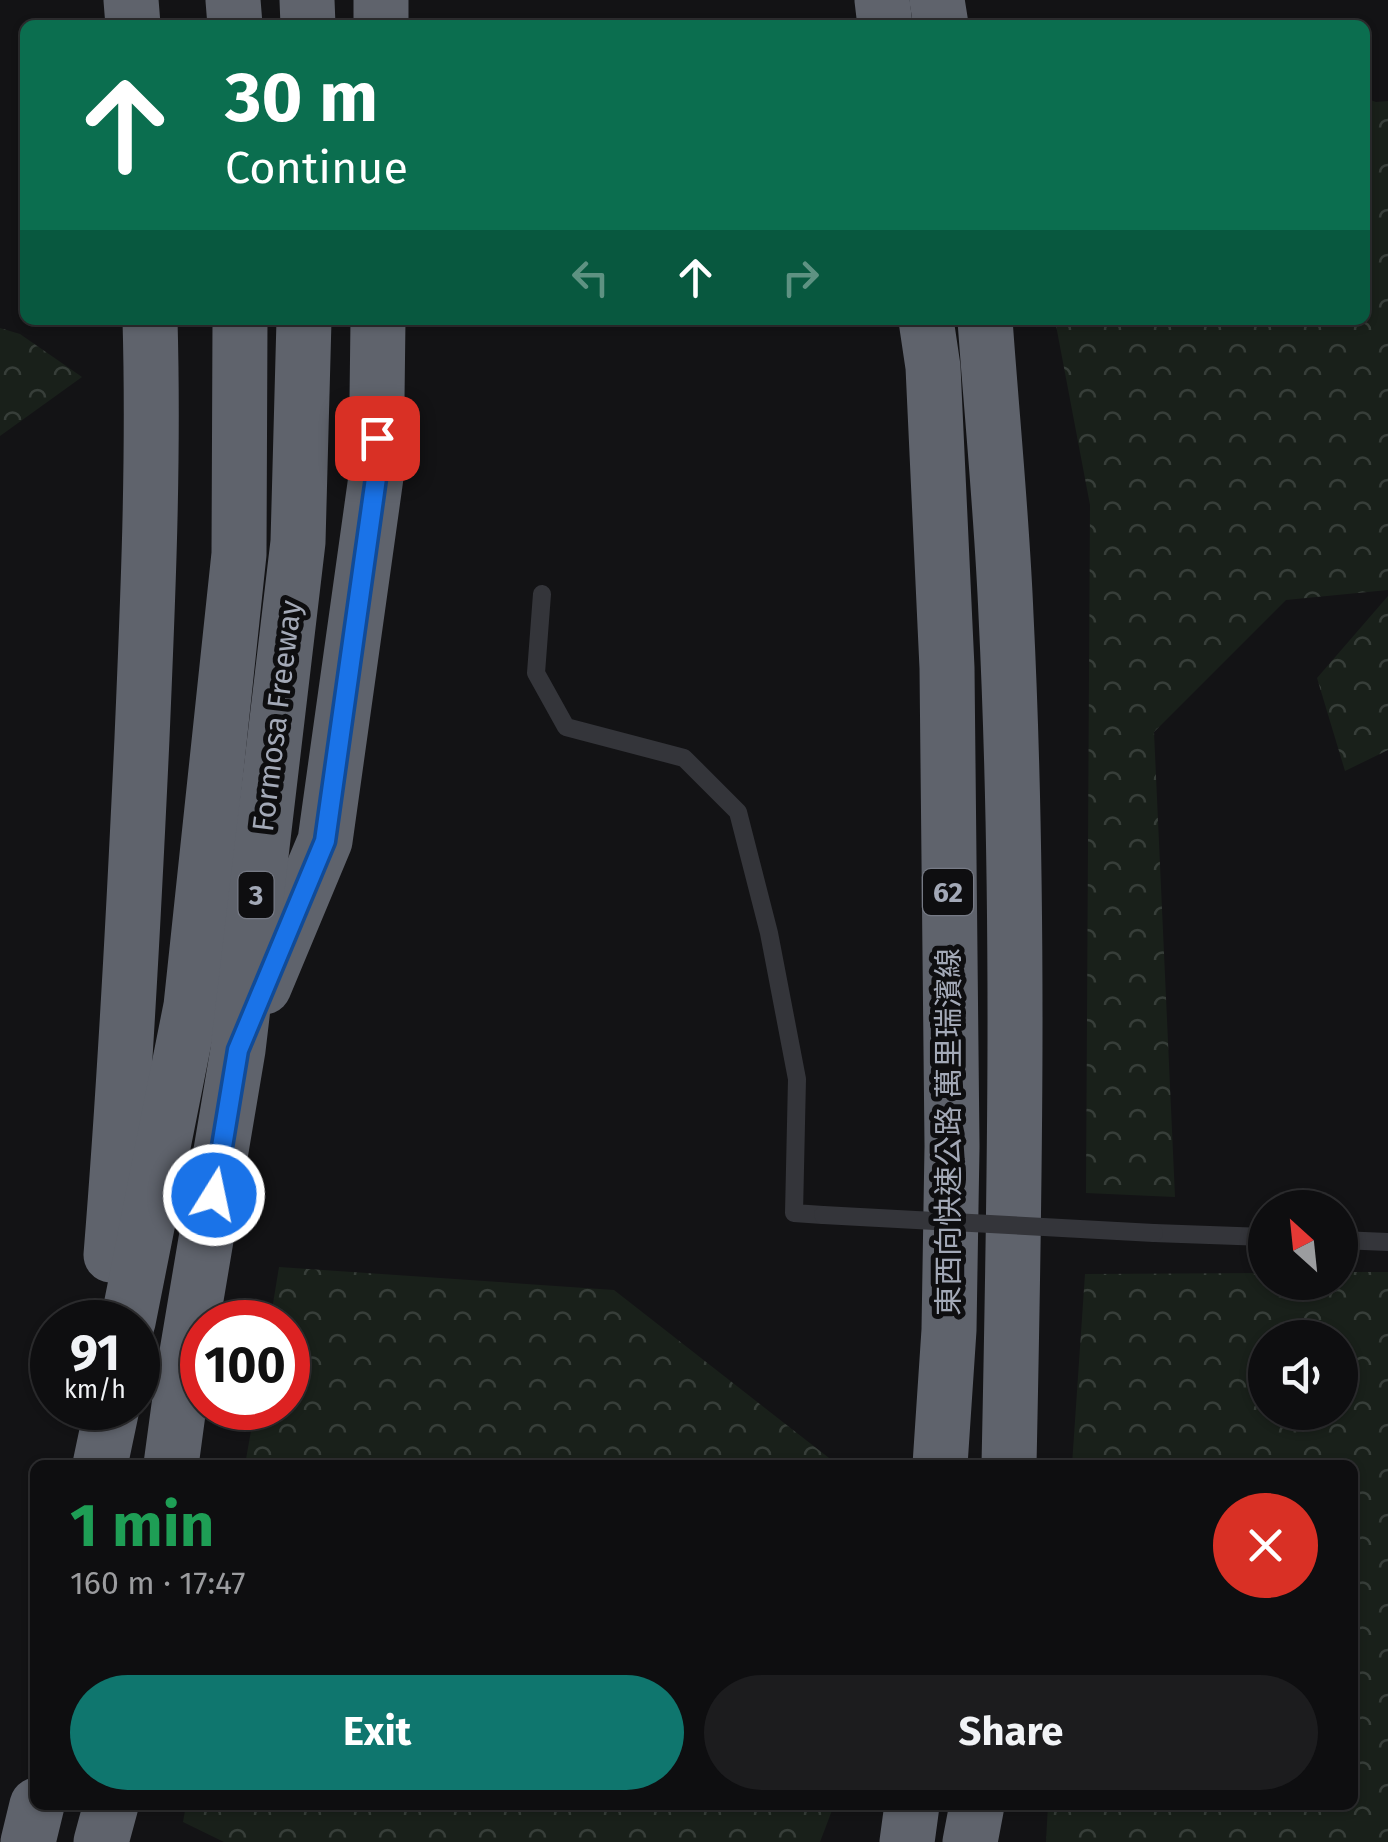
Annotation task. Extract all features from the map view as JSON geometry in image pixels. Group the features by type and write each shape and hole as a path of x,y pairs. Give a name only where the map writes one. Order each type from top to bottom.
{"highway":[{"path":"108,1300 130,1021 153,430 150,325"},
{"name":"Formosa Freeway","path":"132,1300 191,1006 239,554 240,325"},
{"name":"Formosa Freeway","path":"172,1460 238,1050 298,542 304,325"},
{"path":"238,1050 325,841 376,478 378,325"},
{"name":"東西向快速公路 萬里瑞濱線","path":"927,325 948,688 952,1146 949,1330 940,1460"},
{"name":"62","path":"985,325 1006,614 1014,878 1009,1460"},
{"path":"98,1460 99,1430"},
{"path":"99,1460 107,1430"},
{"path":"28,1842 35,1810"},
{"path":"102,1842 110,1810"},
{"path":"907,1842 911,1810"},
{"path":"970,1842 976,1810"}],"lane":[{"path":"542,594 536,673 566,726 684,758 738,812 769,934 797,1078 794,1213 1248,1236"},
{"path":"1358,1241 1388,1242"}],"green space":[{"path":"1370,100 1388,101 1388,590 1286,600 1154,732 1175,1197 1086,1193 1090,505 1056,325 1370,325"},
{"path":"0,328 20,334 82,377 0,436"},
{"path":"1388,596 1388,750 1345,771 1317,678"},
{"path":"279,1267 614,1290 832,1460 246,1460 251,1430 310,1430 310,1300 274,1300"},
{"path":"1358,1272 1388,1272 1388,1842 1046,1842 1048,1810 1358,1810 1358,1460 1072,1460 1085,1274 1248,1273 1248,1300 1358,1300"},
{"path":"185,1810 832,1810 820,1842 224,1842 183,1822"}],"route":[{"path":"214,1195 238,1050 325,841 376,478 377,438"}]}
